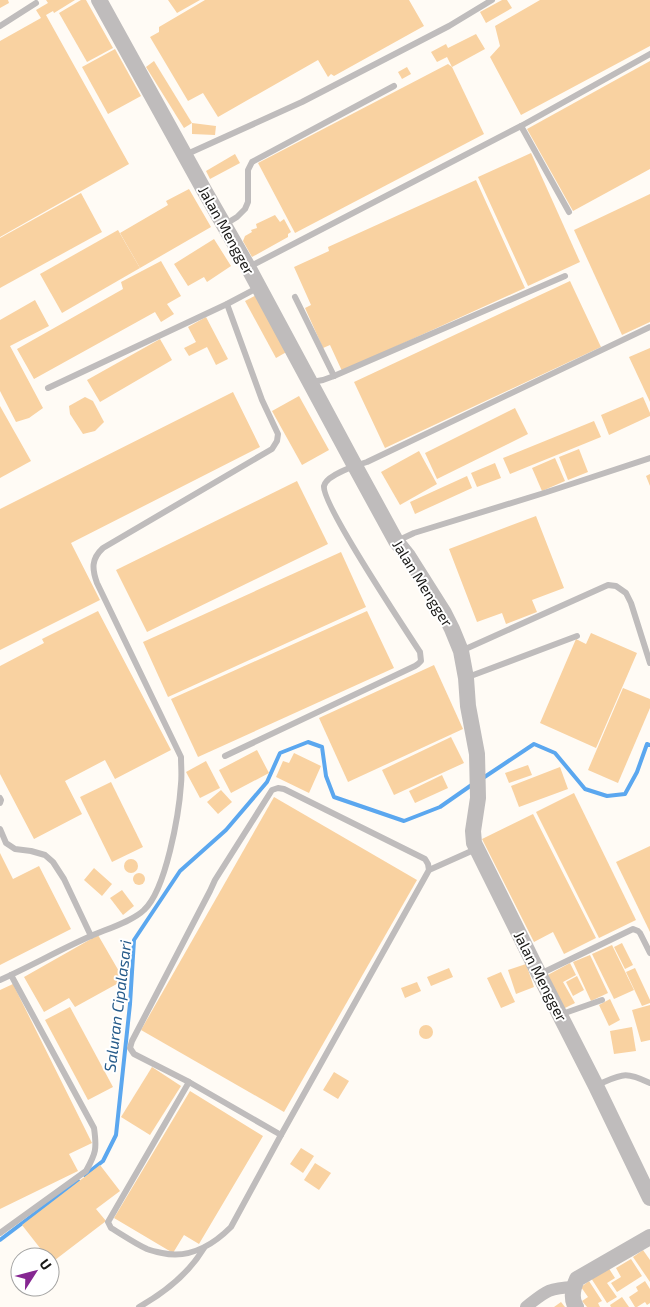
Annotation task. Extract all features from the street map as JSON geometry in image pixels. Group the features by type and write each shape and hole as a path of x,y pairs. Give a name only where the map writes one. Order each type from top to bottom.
{"street":[{"name":"Jalan Mengger","path":"99,0 248,267 396,541 408,556 452,629 461,651 466,678 468,706 477,754 478,798 473,831 474,843 650,1198"},
{"path":"576,1307 573,1295 577,1279 650,1237"},
{"path":"526,1307 547,1291 557,1288 574,1287"}],"lane":[{"path":"185,155 302,102 449,26 492,0"},
{"path":"0,26 36,3"},
{"path":"248,267 521,126 650,54"},
{"path":"224,225 237,217 245,209 248,202 248,170 252,162 394,86"},
{"path":"521,126 569,212"},
{"path":"311,382 334,376 565,276"},
{"path":"48,388 258,287"},
{"path":"296,297 334,376"},
{"path":"0,980 129,919 144,910 154,898 162,878 174,836 181,783 181,757 97,583 93,572 94,563 97,553 103,548 272,449 277,441 278,434 262,400 226,304"},
{"path":"225,756 415,666 421,661 420,652 341,528 323,488 326,482 338,474 376,458 650,327"},
{"path":"396,541 414,533 650,458"},
{"path":"461,651 608,584 616,586 626,593 650,663"},
{"path":"466,678 577,636"},
{"path":"281,1134 189,1082 134,1054 130,1048 215,880 272,790 278,788 284,789 426,858 429,870"},
{"path":"0,798 0,803"},
{"path":"0,829 6,843 15,848 45,855 53,862 64,879 91,936"},
{"path":"189,1082 108,1222 111,1228 148,1250 170,1255 185,1254 204,1248 220,1239 231,1228 281,1134 429,870 477,848"},
{"path":"539,974 633,929 640,933 650,953"},
{"path":"0,1233 86,1171 94,1156 97,1144 94,1128 11,975"},
{"path":"560,1015 602,1000"},
{"path":"596,1086 620,1075 633,1075 650,1083"},
{"path":"139,1307 191,1268 204,1248"}],"building":[{"path":"0,0 8,0 9,3 0,8"},
{"path":"46,0 75,0 54,13 53,11 46,15 129,164 0,237 0,41 41,18 36,10 48,3"},
{"path":"81,0 86,0 113,48 87,62 59,13"},
{"path":"168,0 200,0 177,13"},
{"path":"205,0 409,0 424,26 334,76 331,74 328,77 318,60 218,117 203,93 188,101 150,37 159,32 159,27"},
{"path":"502,0 507,0 512,8 486,23 480,12"},
{"path":"540,0 650,0 650,46 521,115 490,57 500,46 495,26"},
{"path":"476,34 485,49 452,67 447,57 437,62 431,52 446,44 448,48"},
{"path":"115,49 141,96 108,114 82,67"},
{"path":"154,61 192,123 184,128 146,67"},
{"path":"650,61 650,169 573,211 527,129"},
{"path":"448,64 452,67 484,134 295,233 258,163"},
{"path":"407,67 411,74 402,79 398,72"},
{"path":"192,123 216,126 215,135 192,134"},
{"path":"531,153 580,262 528,286 478,177"},
{"path":"235,154 240,163 210,179 206,171"},
{"path":"476,180 525,288 342,371 330,345 323,348 305,308 311,305 294,267 329,251 328,247"},
{"path":"189,189 211,227 140,268 120,233 168,205 166,201"},
{"path":"81,193 102,232 0,288 0,238"},
{"path":"650,194 650,322 622,335 574,230"},
{"path":"275,215 280,222 284,219 291,232 288,234 288,237 252,257 243,241 245,236 252,232 251,230 257,228 256,224"},
{"path":"118,230 140,268 62,313 40,274"},
{"path":"214,239 231,266 207,282 204,277 188,286 174,264"},
{"path":"161,261 181,296 167,304 174,314 161,322 155,312 34,379 17,349 123,289 121,282"},
{"path":"570,281 601,347 385,448 354,382"},
{"path":"260,293 290,350 276,358 245,301"},
{"path":"35,300 49,326 10,346 43,408 29,418 16,422 0,391 0,320"},
{"path":"206,317 228,359 216,365 207,347 189,356 184,348 196,342 188,327"},
{"path":"160,339 172,360 100,402 87,380"},
{"path":"650,348 650,402 629,357"},
{"path":"233,392 260,447 71,543 100,600 0,650 0,509"},
{"path":"299,396 329,450 302,465 272,411"},
{"path":"85,397 93,401 104,422 95,431 83,434 70,414 69,406"},
{"path":"643,397 650,416 609,435 601,415"},
{"path":"0,406 31,461 0,478"},
{"path":"515,408 528,434 437,479 425,453"},
{"path":"594,421 601,437 510,474 503,458"},
{"path":"579,449 588,472 568,480 559,457"},
{"path":"419,451 437,484 400,505 381,472"},
{"path":"555,458 565,481 542,491 532,468"},
{"path":"495,463 501,478 477,487 471,473"},
{"path":"650,474 650,486 646,476"},
{"path":"467,476 472,488 415,514 410,502"},
{"path":"297,481 328,544 147,632 116,570"},
{"path":"536,516 564,588 532,600 537,612 506,624 502,613 477,622 449,549"},
{"path":"341,552 366,607 168,697 143,642"},
{"path":"98,611 171,750 115,779 105,760 65,781 82,814 34,839 0,774 0,666 44,643 42,639"},
{"path":"367,611 394,668 198,757 171,699"},
{"path":"591,633 637,653 596,748 540,723 576,639 586,644"},
{"path":"434,665 463,729 348,782 319,718"},
{"path":"623,688 650,699 650,708 618,783 588,770"},
{"path":"451,737 464,763 394,795 382,770"},
{"path":"257,750 269,773 231,793 219,770"},
{"path":"294,753 321,766 309,793 276,777 283,761 289,763"},
{"path":"206,761 220,788 200,798 186,772"},
{"path":"528,765 532,775 509,783 505,773"},
{"path":"560,767 568,789 519,807 511,786"},
{"path":"442,775 448,788 415,803 409,791"},
{"path":"111,782 143,847 112,862 80,797"},
{"path":"221,790 232,802 218,814 207,802"},
{"path":"574,793 636,920 599,938 536,812"},
{"path":"274,797 417,880 284,1112 141,1030"},
{"path":"533,814 596,938 564,954 553,932 534,942 482,839"},
{"path":"650,846 650,932 616,862"},
{"path":"0,853 13,879 39,866 71,929 0,965"},
{"path":"131,859 136,861 138,866 136,871 131,873 126,871 124,866 126,861"},
{"path":"94,868 112,884 102,896 84,880"},
{"path":"141,873 144,874 144,884 137,885 134,884 133,877 134,874"},
{"path":"122,890 134,906 123,915 110,898"},
{"path":"98,935 124,980 75,1007 69,998 44,1012 24,977"},
{"path":"622,943 633,965 625,969 614,947"},
{"path":"612,945 634,990 614,999 592,954"},
{"path":"590,955 608,993 591,1001 573,962"},
{"path":"570,963 576,975 563,982 575,1003 561,1010 544,977"},
{"path":"526,964 534,987 516,994 508,970"},
{"path":"449,968 453,977 431,986 427,977"},
{"path":"635,968 650,1000 650,1003 642,1006 626,972"},
{"path":"501,972 515,1002 501,1008 487,978"},
{"path":"577,976 584,990 573,996 566,982"},
{"path":"417,982 421,991 405,998 401,988"},
{"path":"13,984 92,1143 69,1154 78,1171 0,1209 0,990"},
{"path":"610,999 620,1020 609,1026 599,1005"},
{"path":"650,1005 650,1040 641,1042 632,1010"},
{"path":"70,1007 113,1087 88,1100 45,1020"},
{"path":"426,1025 431,1027 433,1032 431,1037 426,1039 421,1037 419,1032 421,1027"},
{"path":"632,1027 636,1051 614,1054 610,1031"},
{"path":"152,1067 181,1086 150,1135 121,1117"},
{"path":"334,1072 349,1081 338,1099 323,1090"},
{"path":"190,1091 263,1136 199,1244 184,1235 173,1253 114,1218"},
{"path":"301,1148 314,1156 303,1173 290,1164"},
{"path":"315,1163 331,1173 319,1190 304,1180"},
{"path":"100,1165 120,1191 96,1209 106,1221 60,1256 60,1247 39,1247 22,1225"},
{"path":"643,1250 650,1260 650,1282 633,1257"},
{"path":"631,1259 642,1276 617,1292 611,1283 621,1277 616,1268"},
{"path":"608,1267 615,1278 607,1283 617,1297 607,1303 591,1278"},
{"path":"589,1281 602,1301 598,1303 600,1307 587,1307 582,1301 588,1297 581,1287"},
{"path":"645,1281 650,1289 650,1303 647,1305 645,1302 635,1307 629,1297 638,1291 636,1287"},
{"path":"622,1297 629,1307 611,1307 610,1305"},
{"path":"561,1302 565,1307 554,1307"}],"waterway":[{"name":"Saluran Cipalasari","path":"85,1175 103,1161 116,1135 130,1004 134,940 180,871 226,830 267,782 280,753 308,742 322,747 326,776 334,797 404,821 440,807 473,784"},
{"name":"Saluran Cipalasari","path":"483,778 534,744 555,753 585,789 607,796 625,794 637,772 647,744 650,745"},
{"name":"Saluran Cipalasari","path":"0,1240 78,1181"}]}
